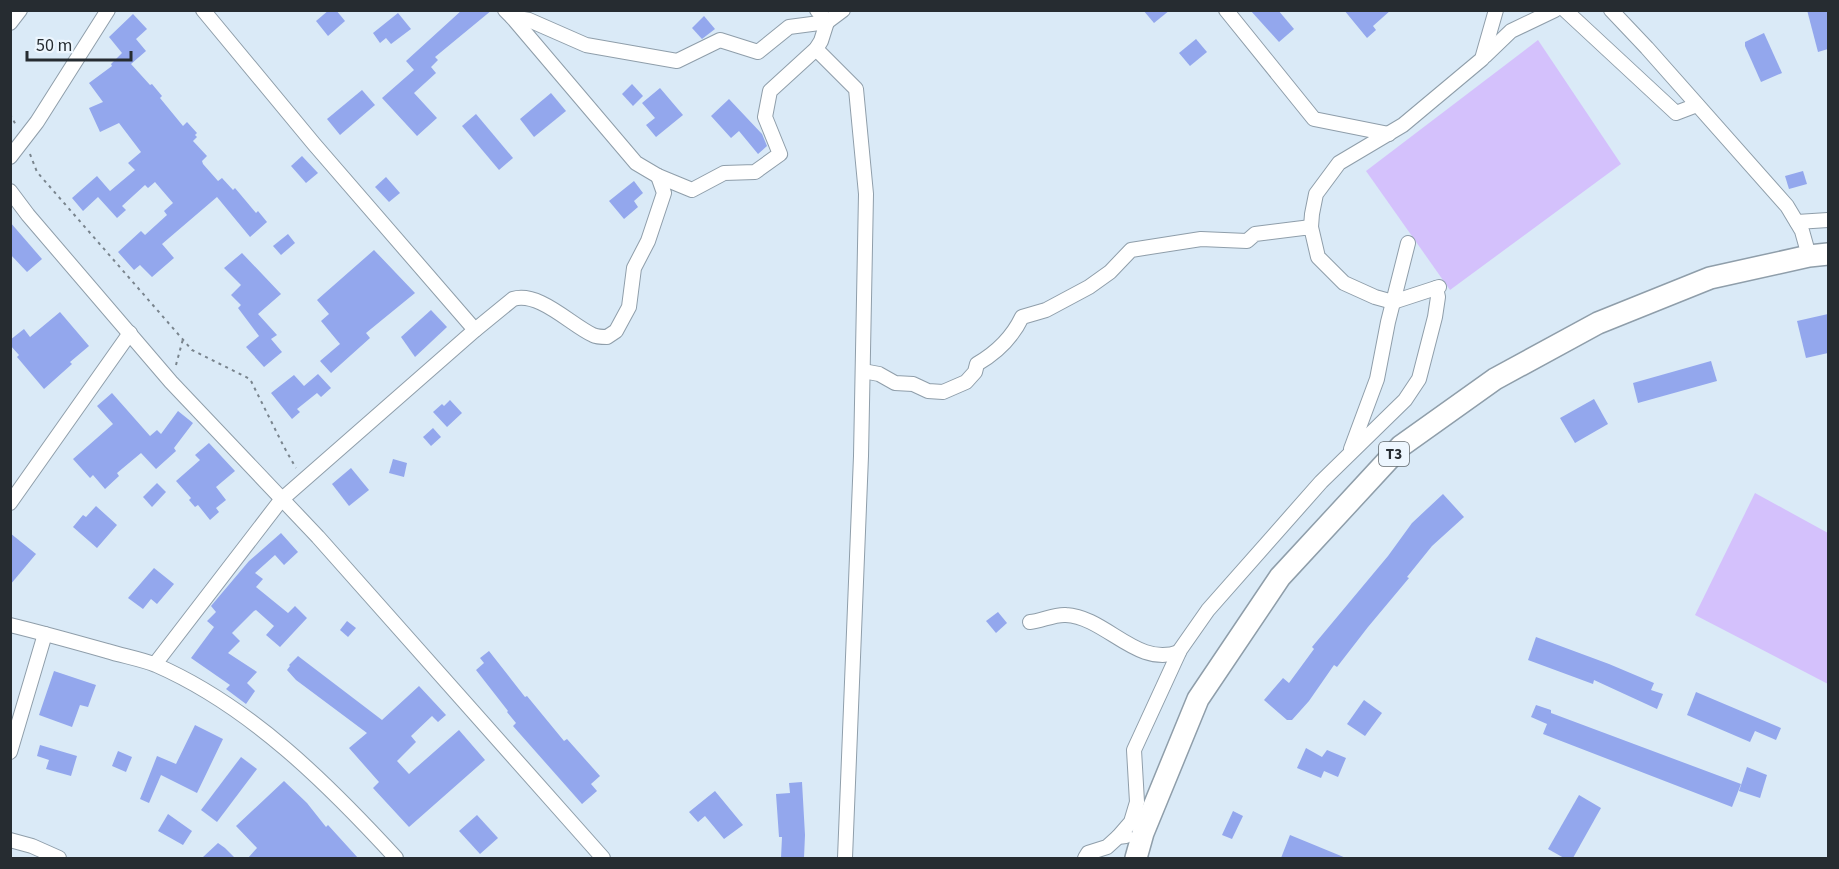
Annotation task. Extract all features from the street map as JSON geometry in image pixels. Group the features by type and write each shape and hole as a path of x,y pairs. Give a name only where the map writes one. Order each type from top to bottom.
{"highway":[{"name":"T3","path":"1136,858 1143,833 1198,699 1248,621 1280,577 1401,446 1495,379 1598,323 1710,278 1819,255"}],"street":[{"path":"10,23 20,10"},
{"path":"10,157 24,140 108,10"},
{"path":"203,10 314,144 475,330"},
{"path":"817,10 827,22"},
{"path":"508,14 529,20 586,45 677,61 720,40 758,52 789,27 827,22 843,10"},
{"path":"1226,10 1314,119 1389,134"},
{"path":"1482,59 1497,10"},
{"path":"1085,858 1088,853 1107,847 1131,822 1137,802 1134,750 1179,652 1208,610 1321,482 1405,400 1419,379 1435,317 1438,288 1393,302 1344,283 1318,257 1311,227 1316,194 1339,163 1403,125 1482,59 1511,31 1555,10"},
{"path":"1565,10 1676,113 1697,105"},
{"path":"1611,10 1787,207 1819,255"},
{"path":"508,14 636,163 658,176 692,190 724,173 756,172 780,154 765,117 770,91 816,49 827,22"},
{"path":"816,49 856,89 866,194 861,456 844,858"},
{"path":"155,664 281,500 513,299 528,298 550,308 594,336 607,337 616,331 629,307 634,268 648,241 664,193 658,176"},
{"path":"10,191 171,382 318,537 603,858"},
{"path":"1797,222 1828,220"},
{"path":"863,371 879,374 895,383 913,384 928,391 943,392 966,382 975,372 977,364 999,349 1012,335 1022,317 1046,310 1089,287 1110,272 1131,250 1201,239 1247,241 1254,234 1311,227"},
{"path":"1349,454 1377,379 1408,243"},
{"path":"10,503 130,333"},
{"path":"1030,622 1066,614 1099,626 1113,636 1145,651 1161,654 1179,652"},
{"path":"10,625 155,664 201,690 239,714 273,740 323,784 396,858"},
{"path":"10,753 45,634"},
{"path":"1118,837 1143,833"},
{"path":"10,840 32,846 59,858"}],"path":[{"path":"10,114 37,172 192,350 250,379 284,447 303,479"},
{"path":"171,382 183,339"}],"shaded area":[{"path":"1538,40 1621,164 1450,290 1366,171"},
{"path":"1755,493 1828,533 1828,684 1695,615"}],"building":[{"path":"329,10 336,10 345,21 328,36 316,21"},
{"path":"462,10 492,10 435,57 438,60 431,67 436,73 414,93 437,118 417,136 382,98 414,70 406,61"},
{"path":"1143,10 1170,10 1154,23"},
{"path":"1250,10 1278,10 1294,29 1279,42"},
{"path":"1344,10 1391,10 1373,26 1376,30 1367,38"},
{"path":"1807,10 1828,10 1828,49 1818,52"},
{"path":"398,13 411,29 391,44 386,38 380,43 373,33"},
{"path":"133,14 147,29 136,39 146,51 131,64 150,85 152,84 162,96 160,98 183,126 187,122 197,133 193,141 207,156 202,161 203,164 218,181 222,178 233,190 235,188 256,213 258,211 267,222 250,237 217,197 162,244 174,258 152,277 140,265 134,270 118,252 141,231 145,235 167,215 164,211 173,203 155,182 148,188 145,185 122,206 126,210 117,218 98,197 83,211 72,198 97,176 110,191 135,170 128,163 141,152 119,123 100,132 89,108 103,102 89,83 112,66 111,64 122,53 109,37"},
{"path":"704,16 715,29 702,39 692,28"},
{"path":"1764,33 1782,73 1761,82 1745,42"},
{"path":"1196,39 1207,52 1190,66 1179,53"},
{"path":"632,84 643,96 633,106 622,94"},
{"path":"660,88 683,115 656,137 646,125 655,118 642,103"},
{"path":"362,90 375,105 340,135 327,119"},
{"path":"551,93 566,111 534,137 520,119"},
{"path":"729,99 762,134 767,146 758,154 739,131 731,138 711,116"},
{"path":"476,114 513,158 499,170 462,126"},
{"path":"302,156 318,173 306,183 291,166"},
{"path":"1803,171 1807,184 1789,189 1785,176"},
{"path":"386,177 400,193 389,202 375,187"},
{"path":"634,181 643,193 634,201 638,207 624,219 609,201"},
{"path":"10,222 42,259 27,272 10,254"},
{"path":"288,234 295,243 281,255 273,246"},
{"path":"374,250 415,293 366,333 370,338 331,373 320,361 340,344 321,321 329,314 317,300"},
{"path":"242,253 281,294 258,314 277,335 271,339 282,352 264,367 246,347 259,336 238,308 241,305 231,295 241,285 224,268"},
{"path":"431,310 447,327 415,357 401,337"},
{"path":"60,312 89,346 44,389 17,357 19,355 10,345 10,340 24,329 30,337"},
{"path":"1828,314 1828,353 1806,358 1797,321"},
{"path":"1711,361 1717,381 1638,403 1633,383"},
{"path":"318,374 331,388 321,397 317,393 297,409 300,412 292,419 271,393 294,375 304,386"},
{"path":"112,393 150,436 157,430 161,434 178,411 193,423 174,448 176,451 156,469 141,453 117,473 119,476 105,489 93,475 90,478 73,459 113,424 97,406"},
{"path":"1594,399 1608,424 1575,443 1560,418"},
{"path":"450,400 462,413 447,427 433,412"},
{"path":"433,428 441,437 431,446 423,437"},
{"path":"209,443 235,471 216,487 226,500 216,508 219,512 210,520 198,505 195,507 189,500 191,498 176,481 200,460 195,455"},
{"path":"393,459 407,463 404,477 389,473"},
{"path":"351,468 369,490 349,506 332,484"},
{"path":"157,483 166,492 152,507 143,497"},
{"path":"1443,494 1464,517 1432,546 1337,667 1334,665 1309,701 1292,720 1287,720 1264,700 1283,678 1289,683 1314,649 1312,647 1388,556 1412,523"},
{"path":"96,506 117,525 97,548 73,527 83,515 86,517"},
{"path":"10,533 36,554 10,585"},
{"path":"281,533 298,552 284,565 275,555 255,573 263,579 256,587 288,613 295,606 307,618 280,647 266,635 274,626 256,610 232,633 240,641 228,653 257,672 247,683 255,691 246,704 226,689 230,685 191,658 214,627 207,621 216,612 211,606 249,561"},
{"path":"154,568 174,584 157,604 151,599 143,609 128,598"},
{"path":"998,612 1007,623 996,633 986,621"},
{"path":"347,621 356,628 348,637 340,630"},
{"path":"1536,637 1654,683 1651,690 1663,694 1657,709 1594,680 1593,684 1528,660"},
{"path":"489,651 564,741 567,739 600,776 591,784 597,791 582,804 513,726 516,723 476,670 484,663 480,658"},
{"path":"298,656 382,720 419,686 446,715 438,722 432,716 411,736 416,742 397,761 409,774 459,730 485,760 409,827 373,788 379,782 349,748 367,733 296,680 287,670"},
{"path":"54,671 96,685 88,707 80,705 72,727 39,715"},
{"path":"1696,692 1781,728 1776,740 1755,731 1750,742 1687,715"},
{"path":"1364,700 1382,713 1365,736 1347,724"},
{"path":"1536,705 1551,710 1551,713 1741,784 1732,807 1543,734 1547,724 1531,717"},
{"path":"195,725 223,739 197,793 161,775 149,803 140,799 157,756 176,764"},
{"path":"40,745 77,756 71,776 46,769 49,760 37,756"},
{"path":"1306,748 1322,757 1327,750 1346,758 1338,777 1324,771 1321,778 1297,768"},
{"path":"118,751 132,757 126,772 112,766"},
{"path":"241,757 257,769 217,822 201,810"},
{"path":"1747,767 1767,775 1760,798 1739,791"},
{"path":"284,781 358,858 248,858 257,848 236,826"},
{"path":"802,782 804,858 781,858 782,837 779,837 776,794 790,793 789,783"},
{"path":"715,791 743,825 724,839 705,816 698,822 689,812"},
{"path":"1579,795 1601,808 1573,858 1564,858 1548,849"},
{"path":"1233,811 1243,816 1232,839 1222,835"},
{"path":"168,814 192,831 183,845 158,831"},
{"path":"477,815 498,838 480,854 459,831"},
{"path":"1290,835 1346,858 1281,858"},
{"path":"218,843 225,848 235,858 202,858"}]}
